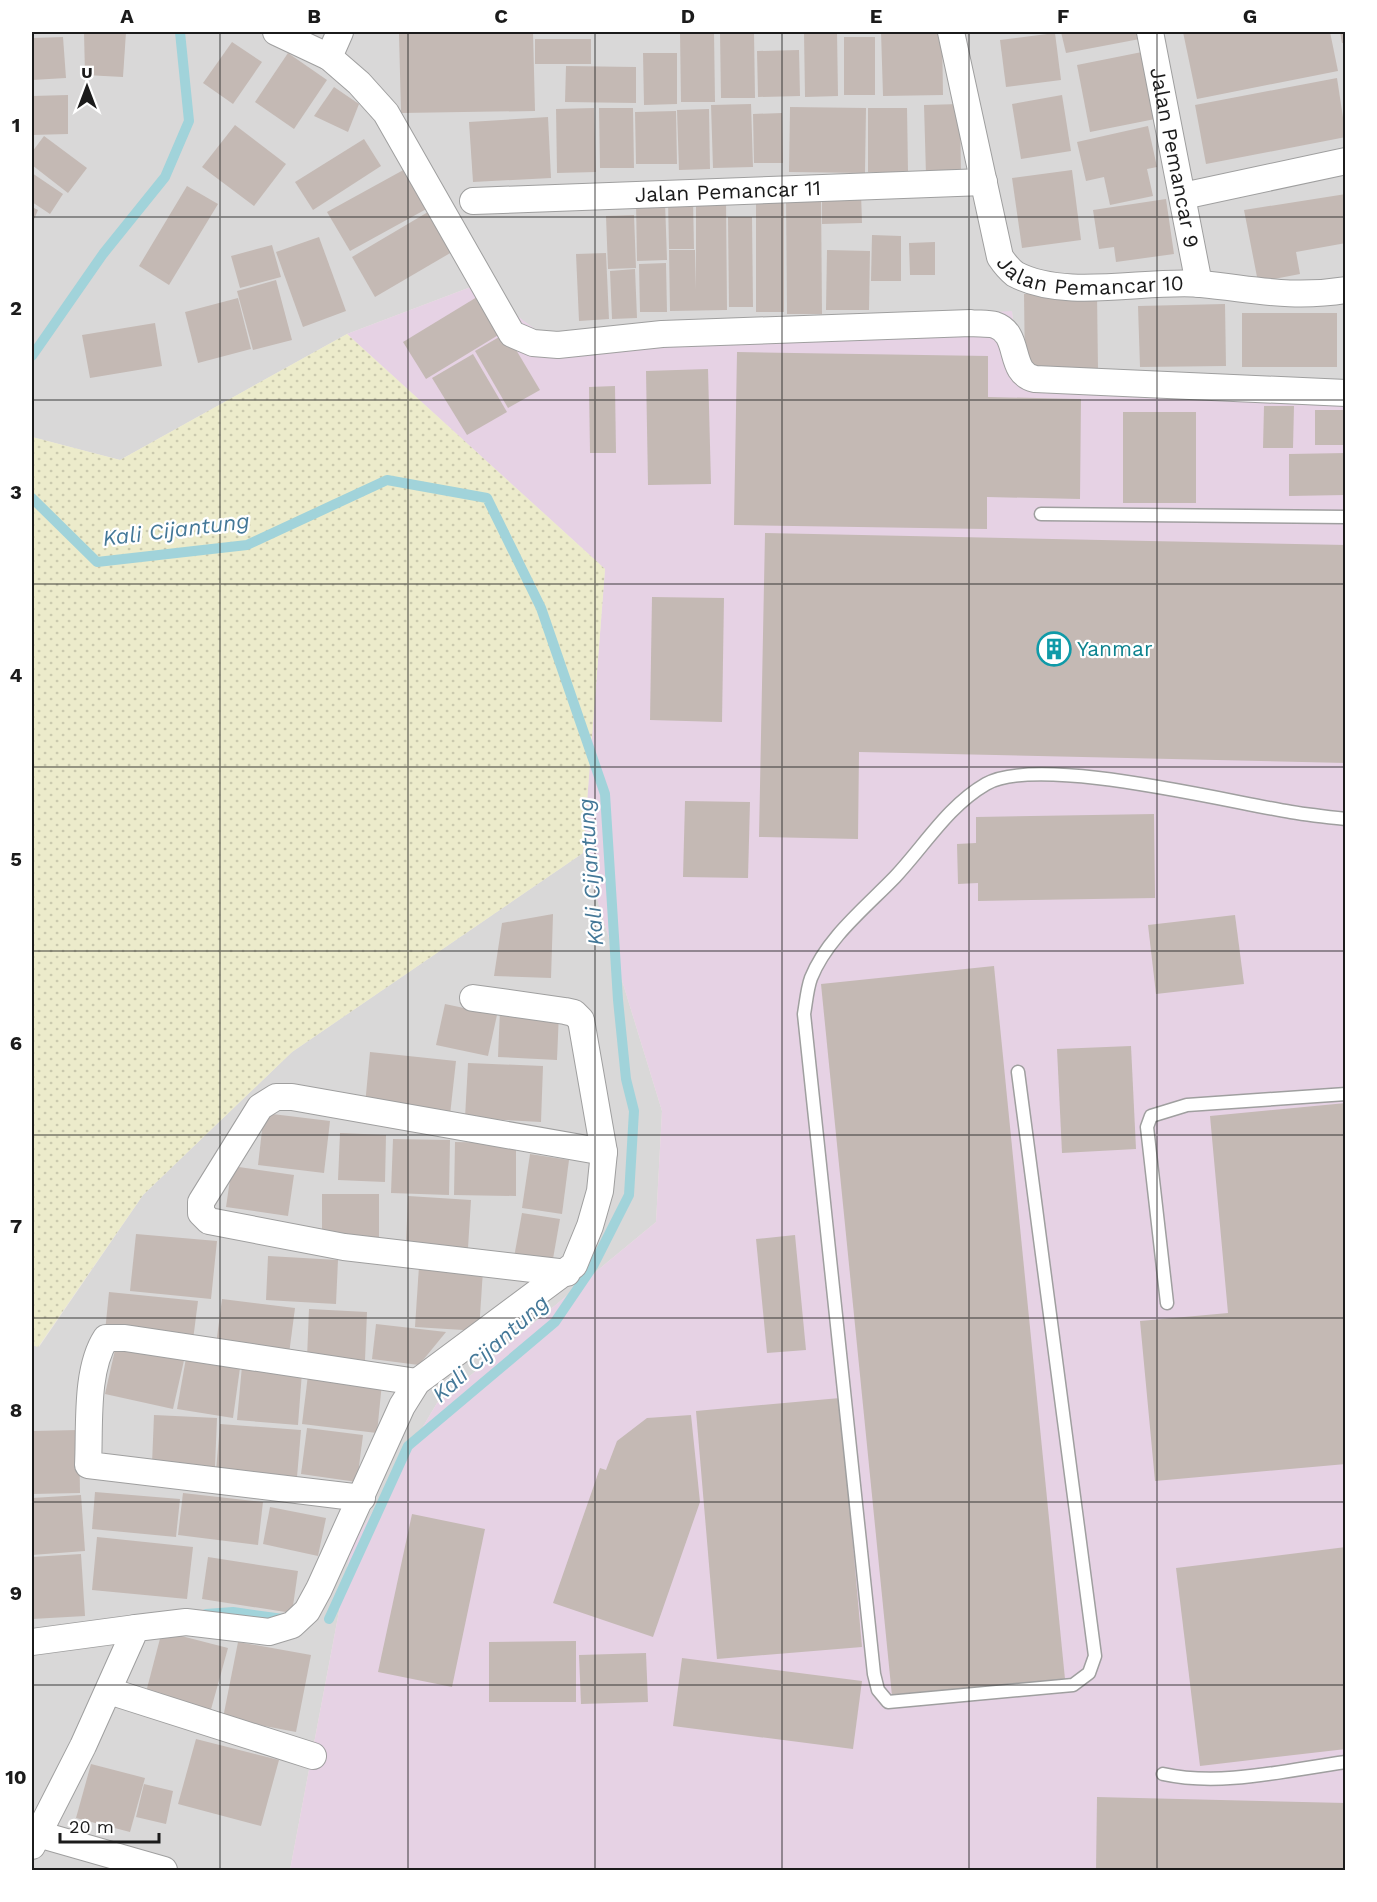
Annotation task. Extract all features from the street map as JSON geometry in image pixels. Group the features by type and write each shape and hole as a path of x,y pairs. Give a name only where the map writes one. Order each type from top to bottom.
{"street":[{"path":"276,32 329,57 359,83 386,113 512,334 533,343 558,345 662,334 971,323 996,326 1009,335 1019,369 1025,377 1035,379 1346,393"},
{"path":"329,57 340,32"},
{"name":"Jalan Pemancar 10","path":"951,32 1000,257 1014,273 1054,285 1199,284 1276,294 1321,294 1346,290"},
{"name":"Jalan Pemancar 9","path":"1150,32 1199,284"},
{"path":"1183,196 1346,161"},
{"name":"Jalan Pemancar 11","path":"473,201 984,182"},
{"path":"32,1642 186,1622 268,1632 292,1625 307,1611 362,1498 402,1406 417,1382 492,1325 567,1274 574,1265 590,1226 600,1191 604,1152 584,1028 578,1016 564,1011 472,998"},
{"path":"567,1274 344,1247 209,1221 201,1213 201,1202 260,1107 276,1097 292,1097 604,1152"},
{"path":"362,1498 88,1465 93,1367 98,1350 106,1338 125,1338 417,1382"},
{"path":"136,1628 109,1691 35,1840 164,1870"},
{"path":"109,1691 313,1756"}],"lane":[{"path":"1041,514 1346,518"},
{"path":"1018,1072 1095,1656 1089,1673 1073,1685 888,1702 879,1690 874,1674 804,1014 810,979 831,943 914,856 956,804 988,782 1016,775 1056,775 1148,785 1294,813 1346,819"},
{"path":"1167,1303 1147,1127 1150,1116 1187,1105 1346,1094"},
{"path":"1162,1774 1200,1780 1346,1762"}],"shaded area":[{"path":"32,32 1345,32 1345,396 1019,375 1012,312 547,339 476,285 347,334 120,460 32,437"},
{"path":"476,285 547,338 1012,311 1019,376 1345,396 1345,1870 290,1870 351,1548 437,1403 656,1222 662,1111 583,853 605,569 347,334"},
{"path":"583,853 662,1111 656,1222 437,1403 351,1548 290,1870 32,1870 32,1345 39,1347 143,1195 292,1052"}],"green space":[{"path":"347,334 605,569 583,853 292,1052 143,1195 38,1347 32,1345 32,437 120,460"}],"building":[{"path":"84,32 126,32 123,77 85,75"},
{"path":"533,32 535,111 401,113 399,34"},
{"path":"680,32 714,32 715,102 681,102"},
{"path":"720,32 754,32 755,98 721,98"},
{"path":"804,32 837,32 838,96 805,97"},
{"path":"881,32 942,32 943,95 883,96"},
{"path":"1061,32 1144,32 1145,38 1066,53"},
{"path":"1183,32 1330,32 1338,71 1197,99"},
{"path":"1340,32 1346,32 1346,43 1342,43"},
{"path":"1055,33 1061,80 1006,87 1000,40"},
{"path":"63,37 66,78 32,80 32,38"},
{"path":"844,37 875,37 875,95 844,95"},
{"path":"535,39 591,39 591,64 535,64"},
{"path":"232,42 262,62 233,104 203,83"},
{"path":"799,50 800,96 758,97 757,51"},
{"path":"1147,51 1160,118 1090,132 1077,65"},
{"path":"288,53 327,80 294,129 255,102"},
{"path":"643,53 677,53 677,104 644,105"},
{"path":"566,66 636,67 636,103 565,102"},
{"path":"1337,78 1346,137 1206,164 1195,105"},
{"path":"334,87 359,104 348,132 314,116"},
{"path":"68,95 68,134 32,135 32,96"},
{"path":"1062,95 1071,151 1021,159 1012,104"},
{"path":"751,104 753,167 713,168 711,105"},
{"path":"960,104 961,174 926,175 924,105"},
{"path":"790,107 866,108 865,173 789,172"},
{"path":"594,108 596,172 557,173 556,109"},
{"path":"599,108 633,108 634,168 600,168"},
{"path":"868,108 907,108 908,172 868,172"},
{"path":"709,109 710,169 679,170 677,110"},
{"path":"676,111 677,164 636,164 635,112"},
{"path":"782,113 783,163 754,163 753,114"},
{"path":"548,117 551,178 473,182 469,122"},
{"path":"235,125 286,164 254,206 202,167"},
{"path":"1148,126 1157,167 1147,169 1153,196 1110,205 1104,177 1086,181 1077,142"},
{"path":"44,136 87,168 68,193 32,165 32,152"},
{"path":"364,139 381,166 313,210 295,182"},
{"path":"407,168 430,207 350,251 327,212"},
{"path":"1072,170 1081,240 1022,248 1012,178"},
{"path":"32,173 63,194 50,214 32,202"},
{"path":"187,186 218,204 169,285 139,266"},
{"path":"821,193 822,314 787,314 786,194"},
{"path":"822,193 861,193 862,223 822,224"},
{"path":"1346,194 1346,243 1296,252 1300,274 1258,282 1244,210"},
{"path":"756,195 784,195 784,312 756,312"},
{"path":"668,199 693,199 694,249 669,249"},
{"path":"696,199 726,199 727,310 670,311 669,250 695,250 696,290"},
{"path":"1166,199 1174,254 1116,262 1114,247 1099,249 1093,210"},
{"path":"636,201 665,201 667,260 637,261"},
{"path":"32,207 38,210 32,224"},
{"path":"428,212 452,252 375,297 352,257"},
{"path":"634,215 636,268 608,269 606,216"},
{"path":"728,217 752,217 753,307 729,307"},
{"path":"872,235 901,236 901,281 871,281"},
{"path":"319,237 346,311 303,327 276,252"},
{"path":"935,242 935,275 910,275 909,243"},
{"path":"272,245 281,277 240,288 231,256"},
{"path":"827,250 870,251 869,310 826,310"},
{"path":"606,253 609,319 579,321 576,254"},
{"path":"666,263 667,312 640,312 639,264"},
{"path":"635,269 637,318 612,319 610,271"},
{"path":"276,280 292,340 253,350 237,291"},
{"path":"1097,293 1098,370 1025,371 1024,294"},
{"path":"477,297 500,334 426,379 403,342"},
{"path":"238,298 251,349 198,363 185,312"},
{"path":"1225,304 1226,366 1140,367 1138,306"},
{"path":"1242,313 1337,313 1337,367 1242,367"},
{"path":"155,323 162,366 90,378 82,335"},
{"path":"506,333 540,390 508,408 475,351"},
{"path":"737,352 988,356 988,397 1081,399 1080,499 987,497 987,529 734,525"},
{"path":"473,354 507,412 467,435 432,378"},
{"path":"708,369 711,484 648,485 646,371"},
{"path":"615,386 616,453 590,453 589,387"},
{"path":"1264,406 1294,406 1293,448 1263,448"},
{"path":"1315,410 1346,410 1346,445 1315,445"},
{"path":"1123,412 1196,412 1196,503 1123,503"},
{"path":"1346,453 1346,495 1289,496 1289,454"},
{"name":"Yanmar","path":"765,533 1346,545 1346,763 859,752 858,839 759,837"},
{"path":"652,597 724,598 722,722 650,720"},
{"path":"685,801 750,802 748,878 683,877"},
{"path":"1154,814 1155,898 978,901 978,883 958,884 957,844 976,843 976,817"},
{"path":"553,914 551,978 494,976 502,923"},
{"path":"1235,915 1244,984 1156,994 1148,925"},
{"path":"994,966 1065,1679 892,1696 821,984"},
{"path":"445,1004 497,1015 488,1056 436,1045"},
{"path":"500,1010 559,1012 557,1060 498,1057"},
{"path":"1131,1046 1136,1149 1062,1153 1057,1049"},
{"path":"370,1052 456,1061 450,1115 365,1105"},
{"path":"468,1063 543,1066 541,1122 465,1118"},
{"path":"1346,1103 1346,1464 1155,1481 1140,1321 1228,1313 1210,1116"},
{"path":"264,1113 330,1121 324,1173 258,1165"},
{"path":"340,1133 386,1135 385,1182 338,1180"},
{"path":"393,1139 450,1140 449,1195 391,1193"},
{"path":"455,1142 516,1143 516,1196 454,1195"},
{"path":"530,1154 569,1160 562,1214 522,1208"},
{"path":"232,1166 294,1175 288,1216 226,1207"},
{"path":"322,1194 379,1194 379,1238 322,1238"},
{"path":"408,1196 471,1200 468,1248 406,1245"},
{"path":"522,1213 560,1219 551,1270 513,1263"},
{"path":"136,1234 217,1241 211,1299 130,1291"},
{"path":"795,1235 806,1350 767,1353 756,1239"},
{"path":"268,1256 338,1260 336,1304 266,1300"},
{"path":"419,1266 483,1270 479,1331 415,1327"},
{"path":"109,1292 198,1301 193,1340 105,1332"},
{"path":"222,1299 295,1308 289,1354 216,1345"},
{"path":"309,1309 367,1312 365,1360 307,1358"},
{"path":"376,1324 446,1332 419,1365 372,1359"},
{"path":"117,1341 185,1356 173,1409 105,1394"},
{"path":"186,1358 240,1368 233,1418 177,1409"},
{"path":"242,1366 302,1372 298,1425 237,1420"},
{"path":"308,1375 382,1383 377,1433 302,1424"},
{"path":"840,1398 862,1647 717,1659 696,1411"},
{"path":"154,1415 217,1418 215,1467 152,1464"},
{"path":"691,1415 700,1502 653,1637 553,1603 600,1468 606,1470 617,1441 647,1418"},
{"path":"220,1424 301,1430 297,1477 216,1471"},
{"path":"307,1428 363,1435 357,1482 301,1474"},
{"path":"79,1430 80,1493 32,1494 32,1431"},
{"path":"95,1492 180,1499 176,1537 92,1529"},
{"path":"183,1493 263,1502 258,1545 178,1535"},
{"path":"81,1495 85,1551 32,1555 32,1498"},
{"path":"270,1507 326,1518 318,1556 263,1544"},
{"path":"412,1514 485,1529 452,1687 378,1672"},
{"path":"97,1537 193,1547 187,1599 92,1590"},
{"path":"1346,1547 1346,1749 1200,1766 1176,1568"},
{"path":"81,1554 85,1616 32,1619 32,1557"},
{"path":"208,1557 298,1571 292,1613 202,1599"},
{"path":"162,1631 228,1648 210,1713 145,1696"},
{"path":"576,1641 576,1702 489,1702 489,1642"},
{"path":"238,1642 311,1655 296,1732 223,1718"},
{"path":"646,1653 648,1702 581,1704 579,1655"},
{"path":"682,1658 862,1681 853,1749 673,1726"},
{"path":"196,1739 279,1760 261,1826 178,1804"},
{"path":"91,1764 145,1778 130,1832 76,1818"},
{"path":"144,1784 173,1791 166,1824 136,1817"},
{"path":"1097,1797 1346,1803 1346,1870 1096,1870"}],"waterway":[{"name":"Kali Cijantung","path":"32,356 103,254 165,177 189,121 180,32"},
{"name":"Kali Cijantung","path":"32,498 97,562 247,545 387,480 487,498 541,608 605,794 618,1000 626,1079 634,1111 629,1195 593,1266 555,1322 408,1446 329,1619"},
{"name":"Kali Cijantung","path":"206,1614 233,1612 283,1619"}],"place":[{"name":"Yanmar","path":"1054,649"}]}
